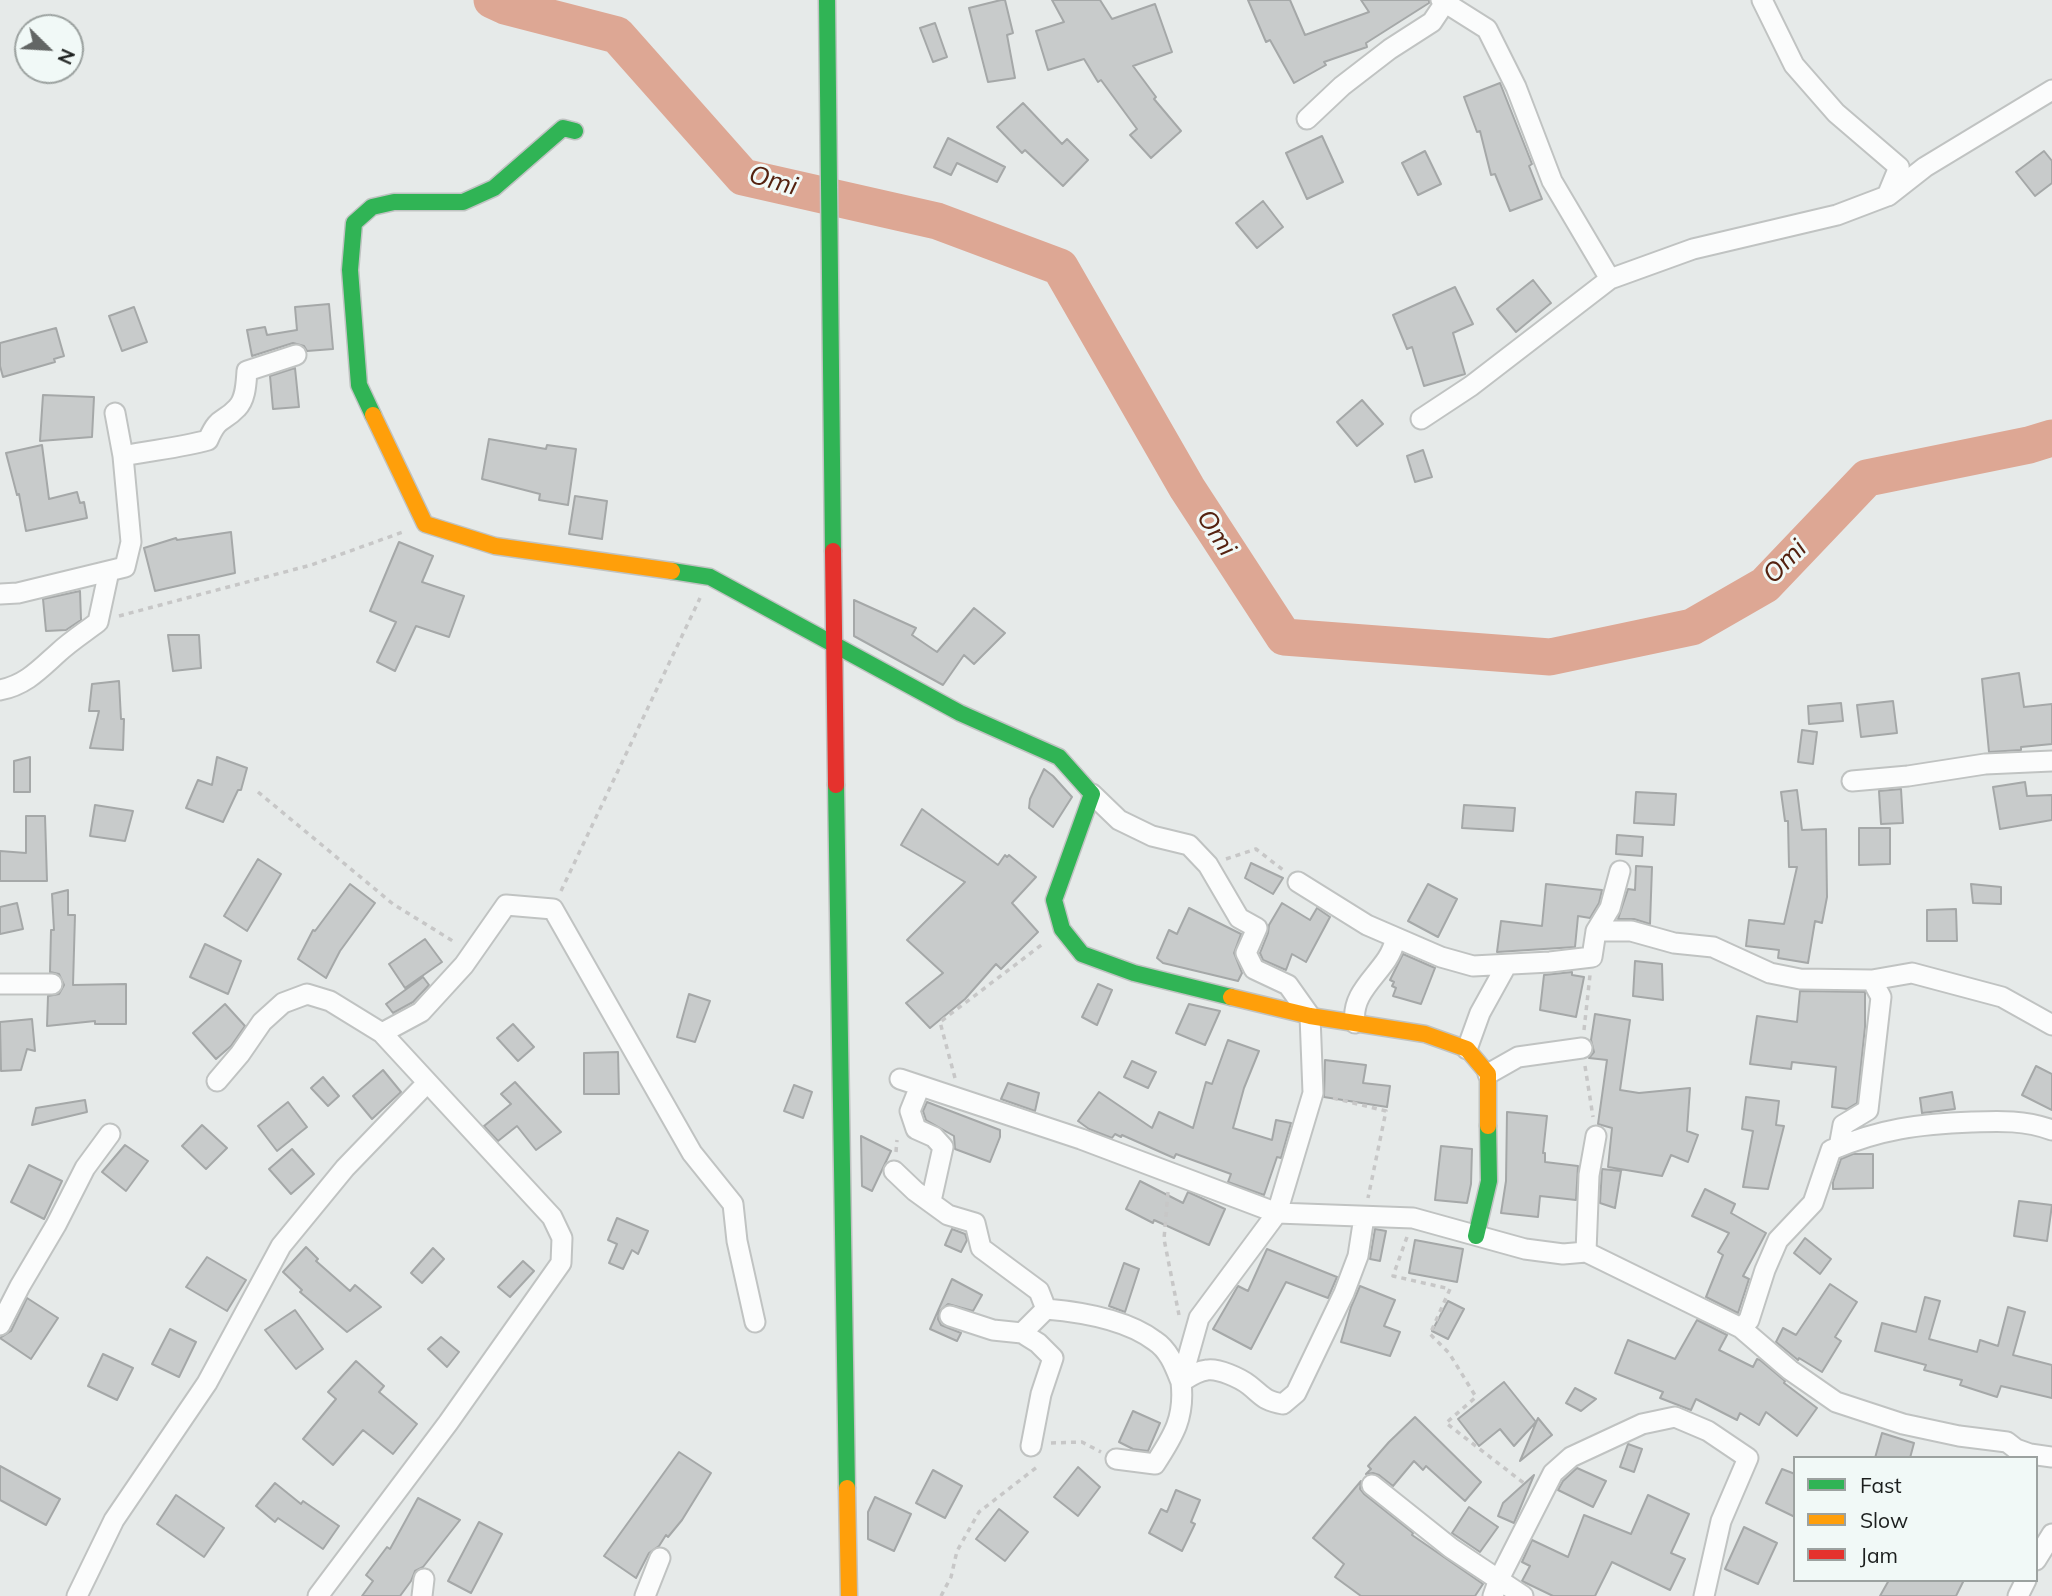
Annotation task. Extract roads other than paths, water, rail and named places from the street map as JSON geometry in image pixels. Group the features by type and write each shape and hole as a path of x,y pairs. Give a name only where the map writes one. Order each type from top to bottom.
{"main road":[{"path":"827,0 838,954 849,1596"},
{"path":"575,131 563,128 494,188 463,202 394,202 372,206 355,223 350,270 359,385 425,524 495,546 710,577 960,713 1059,757 1092,794 1055,900 1062,929 1082,954 1134,973 1310,1016 1425,1034 1466,1049 1488,1074 1489,1181 1476,1236"}],"street":[{"path":"1762,0 1794,65 1836,113 1899,167 1887,196"},
{"path":"1307,119 1342,86 1390,49 1432,22 1443,2 1487,29 1516,87 1552,181 1610,279"},
{"path":"1422,419 1471,386 1610,279 1693,248 1837,215 1887,196 1925,167 2052,90"},
{"path":"123,456 208,440 216,423 238,408 246,388 247,371 296,355"},
{"path":"0,594 18,593 125,567 131,542 123,456 115,412"},
{"path":"0,690 15,687 33,677 60,651 98,622 109,570"},
{"path":"1852,781 1908,776 1985,764 2052,761"},
{"path":"1092,794 1119,820 1152,836 1189,845 1208,865 1239,918 1257,928 1246,953 1254,969 1288,985 1310,1016 1312,1093 1277,1213 1199,1318 1181,1382"},
{"path":"1298,882 1367,925 1441,957 1474,966 1506,966 1592,957 1596,931 1610,908 1620,871"},
{"path":"382,1033 421,1012 472,954 506,905 553,909 692,1153 733,1205 737,1241 755,1322"},
{"path":"1596,931 1631,931 1674,943 1713,947 1770,973 1800,979 1872,980 1912,973 2002,997 2052,1025"},
{"path":"1355,1023 1353,1009 1365,986 1388,958 1396,938"},
{"path":"1466,1049 1480,1013 1506,966"},
{"path":"1839,1147 1843,1125 1868,1110 1872,1090 1881,997 1872,980"},
{"path":"0,984 52,984"},
{"path":"217,1081 262,1022 283,1003 307,994 330,1001 382,1033 552,1217 562,1238 561,1263 448,1423 318,1596"},
{"path":"1488,1074 1518,1057 1582,1048"},
{"path":"900,1079 960,1097 1277,1213 1413,1218 1525,1250 1563,1254 1586,1252 1741,1328 1790,1370 1836,1402 1903,1424 1959,1436 2007,1442 2030,1454 2052,1457"},
{"path":"77,1596 114,1520 207,1383 281,1246 345,1168 427,1083"},
{"path":"920,1086 910,1111 916,1129 934,1137 943,1147 931,1201"},
{"path":"1741,1328 1749,1320 1777,1240 1813,1203 1830,1150 1901,1127 1932,1123 2010,1121 2035,1123 2052,1130"},
{"path":"0,1325 56,1226 85,1168 110,1134"},
{"path":"1586,1252 1589,1175 1596,1136"},
{"path":"894,1171 915,1191 948,1215 975,1223 981,1248 1039,1291 1046,1309"},
{"path":"1181,1382 1197,1372 1210,1369 1249,1385 1269,1402 1283,1404 1296,1393 1344,1293 1358,1256 1364,1217"},
{"path":"1023,1333 1046,1309"},
{"path":"1046,1309 1083,1312 1123,1325 1156,1341 1173,1361 1181,1382 1183,1398 1179,1423 1155,1464 1116,1459"},
{"path":"950,1316 993,1330 1023,1333 1053,1358 1041,1394 1031,1447"},
{"path":"1496,1588 1553,1473 1571,1457 1642,1424 1675,1417 1708,1432 1748,1458 1721,1521 1704,1596"},
{"path":"1372,1485 1496,1588 1523,1596"},
{"path":"2038,1557 2052,1534"},
{"path":"645,1596 660,1558"}],"waterway":[{"name":"Omi","path":"492,0 505,6 617,35 743,177 937,221 1060,267 1187,488 1284,637 1550,657 1692,627 1765,585 1867,478 2052,438"}]}
